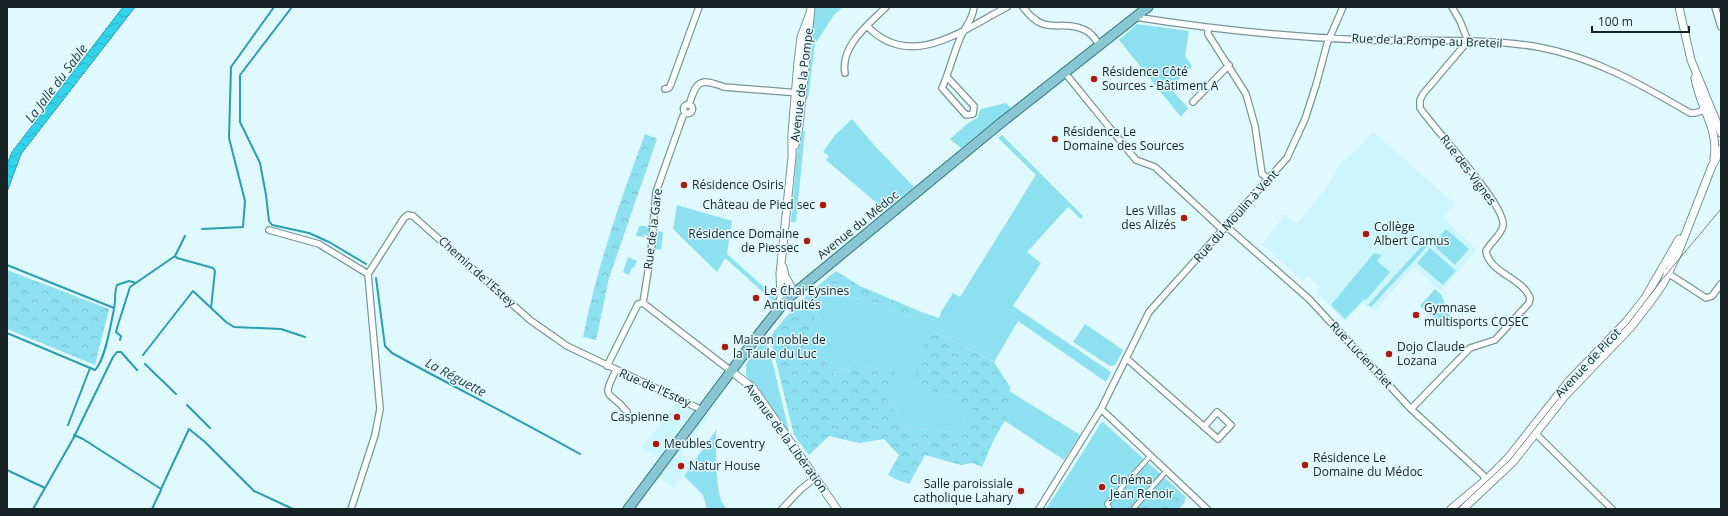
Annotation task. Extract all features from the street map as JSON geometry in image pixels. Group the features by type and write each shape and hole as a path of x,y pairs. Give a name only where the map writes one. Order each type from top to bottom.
{"main road":[{"name":"Avenue du Médoc","path":"629,508 786,300 1002,122 1148,7"}],"street":[{"path":"665,89 669,88 671,84 699,7"},
{"path":"845,73 844,63 853,40 886,7"},
{"path":"947,77 974,106 973,114 966,115 943,90 947,77 959,40 973,15 974,7"},
{"path":"867,26 884,40 908,46 922,46 946,40 1007,7"},
{"path":"1023,7 1031,18 1039,23 1085,30 1092,35 1100,46"},
{"name":"Rue du Moulin à Vent","path":"1039,509 1101,409 1149,312 1287,158 1298,137 1316,85 1329,38 1343,7"},
{"path":"1452,7 1460,21 1468,41"},
{"name":"Avenue de Picot","path":"1679,7 1692,60 1708,110 1719,133 1712,166"},
{"path":"1715,7 1721,27"},
{"name":"Avenue de la Pompe","path":"777,311 781,297 780,282 792,157 794,93 801,37 810,10"},
{"name":"Avenue de la Pompe","path":"792,157 799,126 803,94 810,10"},
{"name":"Rue de la Pompe au Breteil","path":"1136,17 1208,28 1329,38 1363,40 1468,41 1539,47 1581,59 1629,78 1695,114 1708,110"},
{"path":"1208,28 1208,34 1246,94 1255,126 1262,174 1269,179"},
{"name":"Rue des Vignes","path":"1411,409 1470,348 1495,340 1529,303 1530,298 1526,290 1489,261 1486,251 1503,227 1503,220 1500,213 1483,186 1420,108 1420,100 1423,94 1468,41"},
{"path":"1193,102 1229,65"},
{"name":"Rue Lucien Piet","path":"1066,73 1136,160 1155,167 1224,228 1309,299 1411,409 1487,479"},
{"name":"Rue de la Gare","path":"607,366 638,304 643,302 651,253 656,192 683,116 686,113 684,108 689,105 695,87 701,83 718,84 724,87 794,93"},
{"path":"794,93 803,94"},
{"path":"1719,133 1721,143"},
{"name":"Avenue de Picot","path":"1463,509 1513,462 1574,386 1631,327 1662,286 1691,220 1712,166 1721,149"},
{"name":"Chemin de l'Estey","path":"368,274 404,218 408,215 413,216 530,320 567,346 607,366"},
{"name":"Avenue de Picot","path":"1452,509 1487,479 1517,447 1569,381 1626,322 1645,298 1691,220"},
{"path":"269,230 319,244 368,274 380,409 375,435 350,509"},
{"name":"Avenue de la Pompe","path":"782,263 785,276 791,286"},
{"path":"1660,273 1668,273 1706,298 1712,296 1721,284"},
{"path":"786,300 791,286 794,288 804,285"},
{"path":"643,302 731,371"},
{"path":"1126,358 1204,427 1218,439 1231,425 1217,412 1204,427"},
{"name":"Rue de l'Estey","path":"607,366 697,406 702,410"},
{"path":"616,370 607,388 607,392 620,403 627,412"},
{"name":"Avenue de la Libération","path":"731,371 753,388 837,509"},
{"path":"1101,409 1151,454 1207,509"},
{"path":"1536,434 1612,509"},
{"path":"1110,509 1107,504 1151,454"},
{"path":"1133,509 1166,470"},
{"path":"782,509 800,490 815,478"},
{"path":"1486,489 1487,479"}],"shaded area":[{"name":"Collège Albert Camus","path":"1373,132 1455,204 1443,217 1477,250 1441,291 1414,267 1374,312 1363,303 1345,322 1317,292 1320,287 1307,276 1303,281 1262,245 1284,215 1297,223 1324,191 1341,163"},
{"path":"681,401 709,415 681,454 693,463 674,488 648,469 657,457 642,448 676,402"}],"green space":[{"path":"815,7 843,7 834,15 815,44 808,99 805,98"},
{"path":"1137,24 1189,31 1185,56 1192,66 1170,88 1188,108 1181,117 1119,40"},
{"path":"1006,103 1011,108 961,148 950,139 967,124 977,118 981,109"},
{"path":"852,119 914,187 885,210 826,160 829,156 823,152 834,136"},
{"path":"801,130 805,131 796,222 791,222 797,151"},
{"path":"645,134 657,139 609,278 596,340 583,337 602,260"},
{"path":"1002,135 1083,216 1081,219 1068,207 1027,252 1041,263 1013,306 1111,372 1106,382 1018,321 994,362 932,331 914,384 968,406 985,376 1080,435 1064,460 1005,421 977,410 956,432 908,428 885,397 895,369 853,365 835,375 822,357 802,353 822,301 817,295 828,284 843,285 850,297 875,303 909,317 924,313 939,318 942,310 953,293 960,297 1036,175 998,138"},
{"path":"677,205 732,221 727,254 777,299 775,303 725,258 717,272 673,229"},
{"path":"639,226 650,226 650,235 644,235 644,237 636,236"},
{"path":"1446,229 1469,249 1455,265 1433,245"},
{"path":"658,231 663,232 661,250 655,249 655,233"},
{"path":"1431,236 1434,239 1371,307 1368,305"},
{"path":"1430,248 1456,271 1443,285 1417,263"},
{"path":"1374,253 1382,255 1377,261 1390,272 1366,300 1364,299 1345,319 1331,305"},
{"path":"628,257 637,261 634,268 632,267 629,275 623,272"},
{"path":"7,270 109,309 95,365 7,329"},
{"path":"836,271 860,286 924,313 909,317 875,303 850,297 843,285 828,284 817,295 822,301 802,353 822,357 835,375 853,365 896,369 885,397 908,428 956,432 976,410 914,384 920,352 932,331 994,362 1010,387 1007,417 995,437 982,467 973,463 961,465 925,455 909,484 888,475 899,455 884,439 859,443 829,436 809,455 794,435 770,337 801,302"},
{"path":"1435,289 1441,294 1450,317 1442,325 1420,306"},
{"path":"1085,324 1123,350 1115,365 1110,366 1073,342"},
{"path":"766,336 790,435 746,375 746,364"},
{"path":"1103,422 1166,479 1142,507 1143,509 1046,509 1100,424"},
{"path":"716,430 718,484 723,503 727,509 707,509 703,495 684,476"},
{"path":"1166,479 1186,497 1184,503 1179,509 1143,509 1141,507"}],"water":[{"path":"123,7 135,7 21,154 7,192 7,164 12,152"}],"waterway":[{"path":"202,229 243,227 245,201 229,138 231,67 274,7"},
{"name":"La Réguette","path":"292,7 240,75 240,122 260,163 269,221 272,225 309,233 329,242 366,264"},
{"path":"120,340 121,336 116,332 130,287 175,256 185,236"},
{"path":"175,256 177,258 213,268 215,271 211,308"},
{"path":"7,265 114,308"},
{"name":"La Réguette","path":"376,278 385,346 392,353 580,454"},
{"path":"7,333 95,370 102,359 107,341 115,306 117,285 129,281 136,283"},
{"path":"143,355 193,291 226,322 234,327 281,329 305,337"},
{"path":"7,470 45,488 73,439 113,357 117,352 121,352 137,370"},
{"path":"145,364 176,394"},
{"path":"68,425 90,368"},
{"path":"187,405 210,428"},
{"path":"74,435 83,439 161,489 189,429 205,442 254,491 293,509"},
{"path":"33,509 45,488"},
{"path":"152,509 161,490"}],"tram line":[{"path":"1457,509 1510,460 1571,383 1628,324 1660,282 1721,209"}],"place":[{"name":"Résidence Côté Sources - Bâtiment A","path":"1094,79"},
{"name":"Résidence Le Domaine des Sources","path":"1055,139"},
{"name":"Résidence Osiris","path":"684,185"},
{"name":"Château de Pied sec","path":"823,205"},
{"name":"Les Villas des Alizés","path":"1184,218"},
{"name":"Collège Albert Camus","path":"1366,234"},
{"name":"Résidence Domaine de Piessec","path":"807,241"},
{"name":"Le Chai Eysines Antiquités","path":"756,298"},
{"name":"Gymnase multisports COSEC","path":"1416,315"},
{"name":"Maison noble de la Taule du Luc","path":"725,347"},
{"name":"Dojo Claude Lozana","path":"1389,354"},
{"name":"Caspienne","path":"677,417"},
{"name":"Meubles Coventry","path":"656,444"},
{"name":"Résidence Le Domaine du Médoc","path":"1305,465"},
{"name":"Natur House","path":"681,466"},
{"name":"Cinéma Jean Renoir","path":"1102,487"},
{"name":"Salle paroissiale catholique Lahary","path":"1021,491"}],"water label":[{"name":"La Jalle du Sable","path":"56,83"}]}
